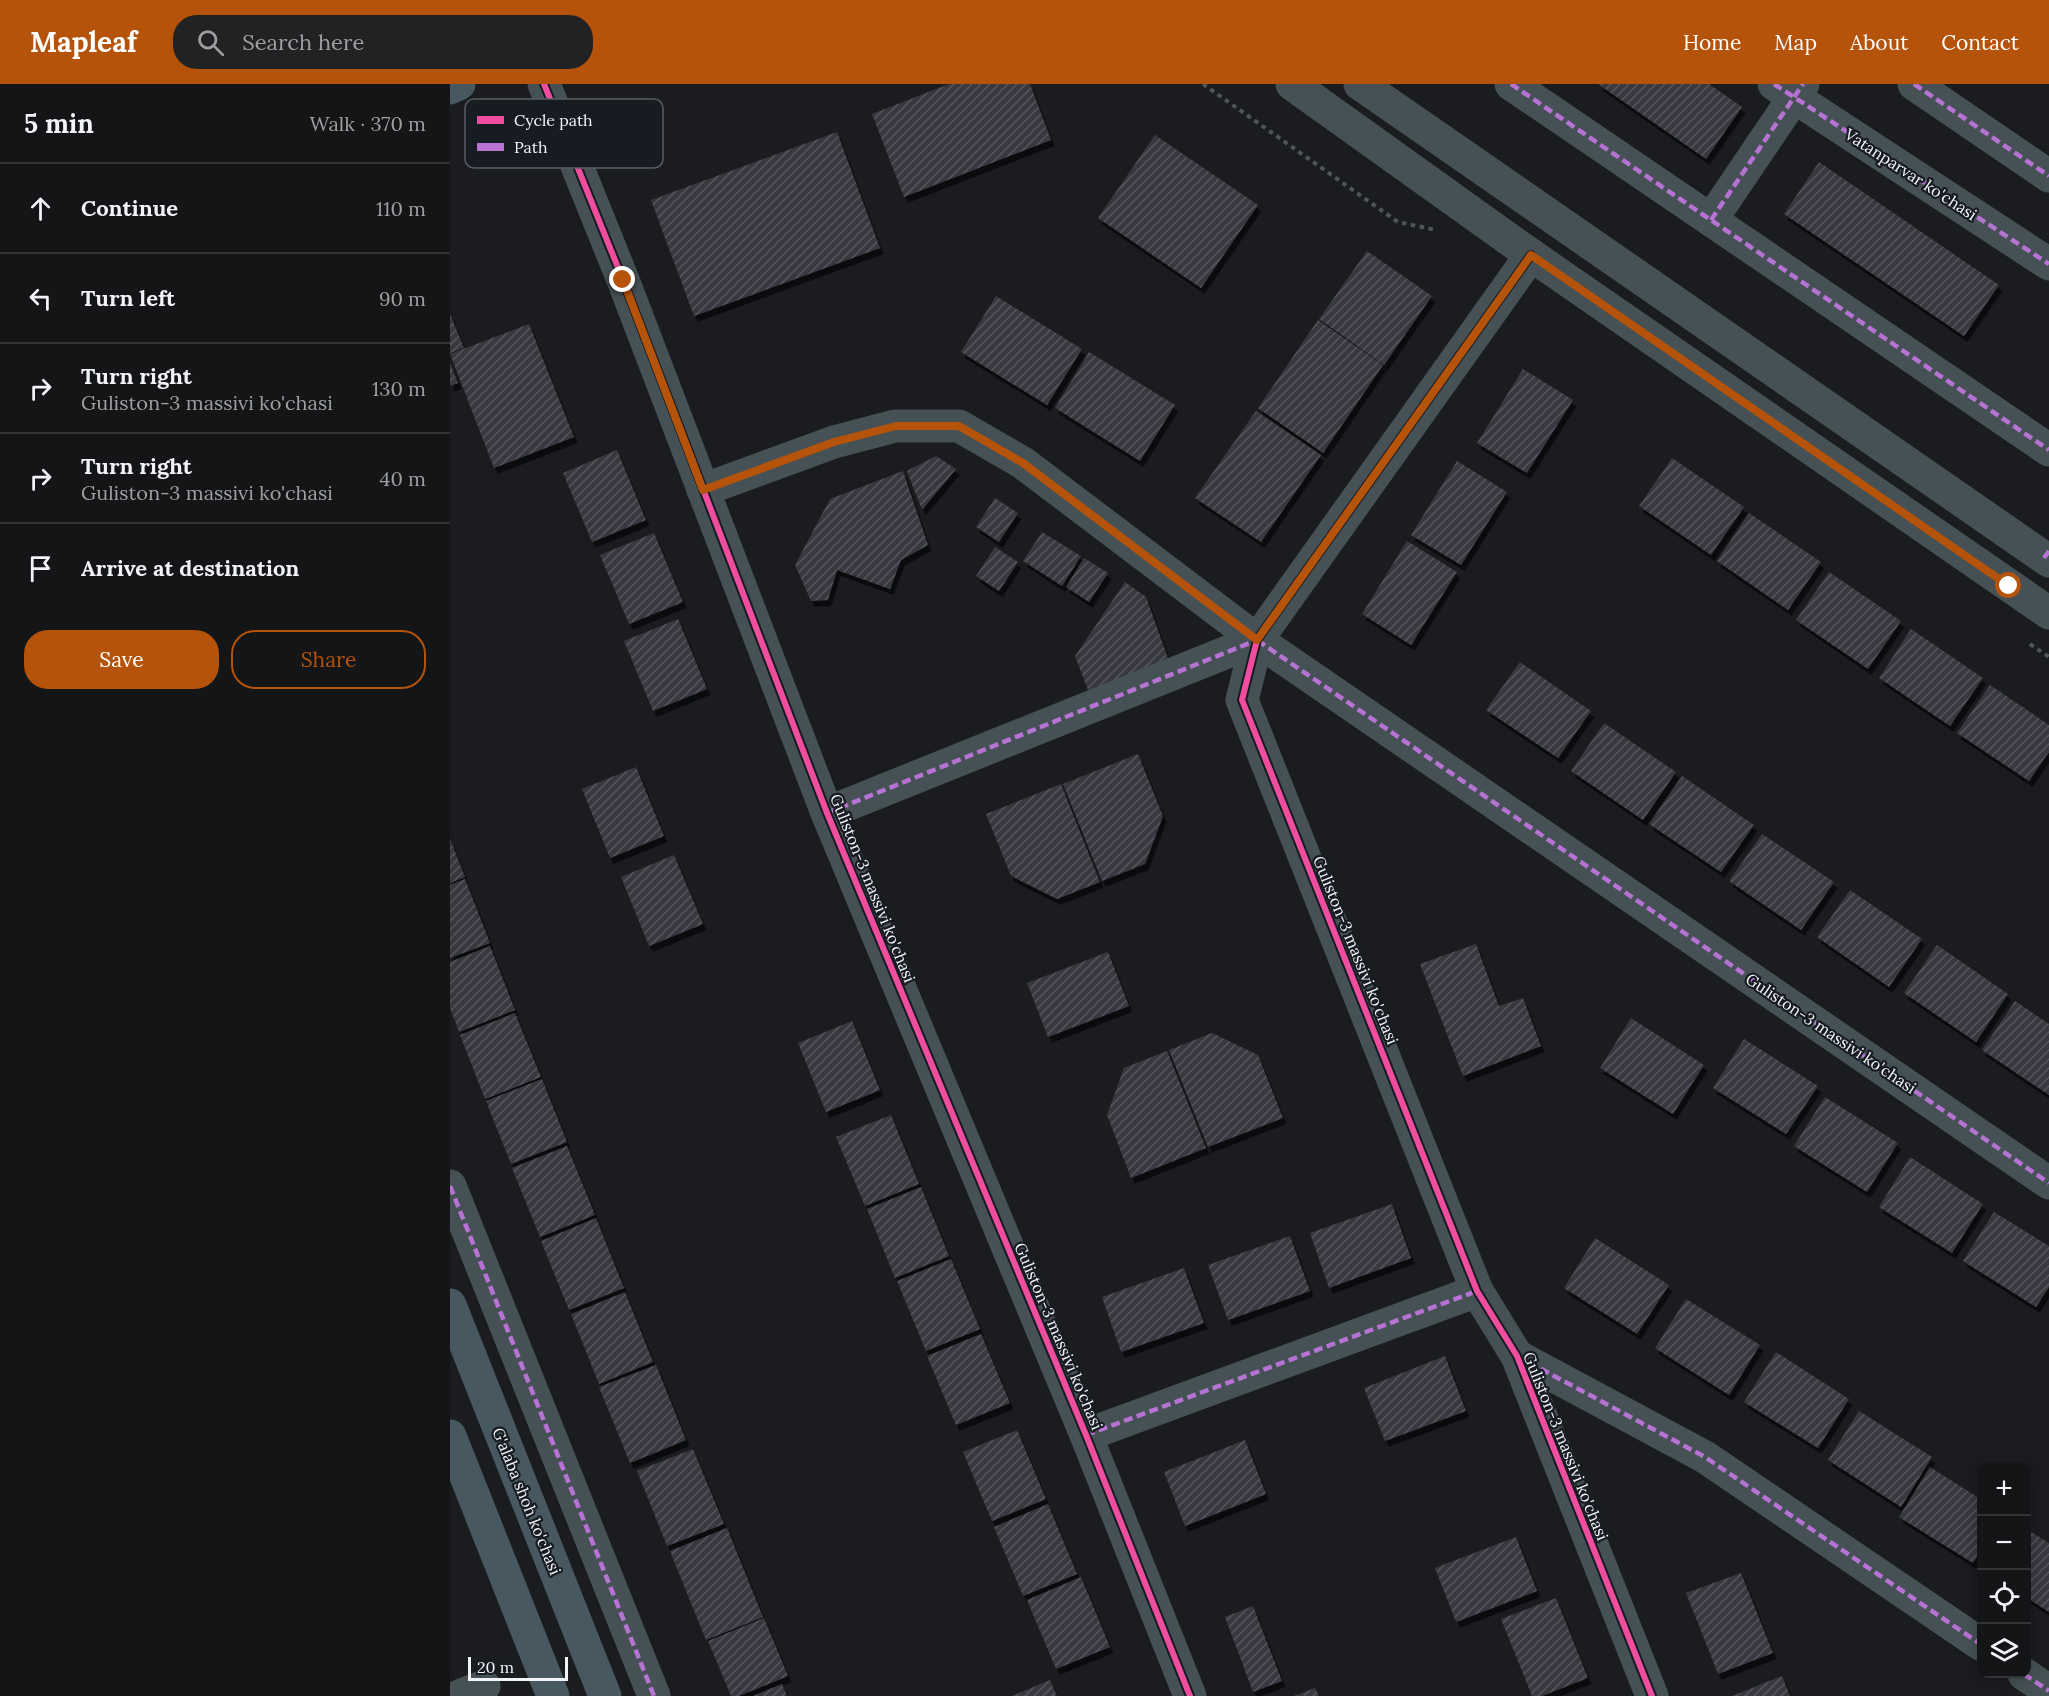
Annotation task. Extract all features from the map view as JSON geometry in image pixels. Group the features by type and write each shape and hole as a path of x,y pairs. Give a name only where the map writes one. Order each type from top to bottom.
{"main road":[{"path":"450,88 459,84"},
{"name":"G'alaba shoh ko'chasi","path":"450,1305 605,1696"},
{"path":"450,1436 553,1696"}],"street":[{"name":"Guliston-3 massivi ko'chasi","path":"544,84 550,99"},
{"path":"1292,84 1531,255 2049,613"},
{"path":"1360,84 2044,555 2009,586"},
{"path":"1511,84 2049,450"},
{"path":"1914,84 2049,176"},
{"path":"1711,220 1790,88"},
{"name":"Vatanparvar ko'chasi","path":"1790,88 2049,264"},
{"name":"Guliston-3 massivi ko'chasi","path":"578,168 623,280 826,813 1086,1435 1190,1696"},
{"path":"1257,640 1531,255"},
{"name":"Guliston-3 massivi ko'chasi","path":"703,490 834,442 896,426 959,426 1023,463 1257,640 2049,1183"},
{"name":"Guliston-3 massivi ko'chasi","path":"826,813 1257,640"},
{"name":"Guliston-3 massivi ko'chasi","path":"1257,640 1242,700 1477,1291 1516,1356 1652,1696"},
{"path":"450,1186 654,1696"},
{"name":"Guliston-3 massivi ko'chasi","path":"1086,1435 1477,1291"},
{"name":"Guliston-3 massivi ko'chasi","path":"1516,1356 1705,1456 1977,1642"},
{"path":"2030,1678 2049,1691"}],"building":[{"path":"949,84 1030,84 1051,140 904,197 872,114"},
{"path":"1598,84 1709,84 1742,107 1706,159"},
{"path":"837,132 880,248 694,316 651,200"},
{"path":"1155,135 1258,205 1201,288 1098,218"},
{"path":"1819,162 1999,285 1964,336 1784,214"},
{"path":"1367,251 1432,296 1384,365 1319,319"},
{"path":"996,296 1082,349 1047,405 961,352"},
{"path":"450,314 464,348 450,353"},
{"path":"1318,320 1383,365 1323,453 1258,408"},
{"path":"529,324 574,437 494,468 450,354"},
{"path":"1089,352 1175,405 1140,461 1055,408"},
{"path":"450,363 458,383 450,386"},
{"path":"1523,369 1573,400 1527,473 1477,443"},
{"path":"1256,411 1321,455 1261,542 1195,498"},
{"path":"617,450 646,520 592,542 563,473"},
{"path":"936,456 956,469 922,510 907,471"},
{"path":"1672,458 1744,507 1711,555 1639,506"},
{"path":"1457,461 1507,492 1461,565 1411,535"},
{"path":"903,471 928,545 901,560 890,589 837,570 828,600 811,601 795,565 830,499"},
{"path":"995,498 1018,513 999,542 976,527"},
{"path":"1749,513 1821,562 1788,610 1717,561"},
{"path":"1042,532 1081,556 1062,586 1023,561"},
{"path":"654,533 683,602 629,624 600,555"},
{"path":"1407,541 1457,572 1411,645 1362,614"},
{"path":"995,547 1018,562 999,591 976,576"},
{"path":"1084,558 1108,573 1089,602 1066,587"},
{"path":"1829,572 1901,621 1868,669 1796,620"},
{"path":"1125,582 1146,597 1169,661 1088,690 1075,656"},
{"path":"678,619 707,689 653,711 624,641"},
{"path":"1911,629 1983,678 1950,726 1879,678"},
{"path":"1520,662 1591,711 1558,758 1486,710"},
{"path":"1990,685 2049,725 2049,752 2029,781 1957,733"},
{"path":"1604,723 1676,772 1643,820 1571,771"},
{"path":"1138,754 1163,816 1145,864 1102,881 1063,784"},
{"path":"636,767 664,836 610,858 582,789"},
{"path":"1682,776 1754,825 1721,872 1649,824"},
{"path":"1061,784 1100,882 1057,899 1011,876 986,814"},
{"path":"1762,834 1834,882 1801,930 1729,881"},
{"path":"450,839 465,877 450,883"},
{"path":"674,855 703,924 649,946 621,877"},
{"path":"465,879 490,943 450,958 450,885"},
{"path":"1850,890 1922,939 1889,987 1817,937"},
{"path":"1476,944 1499,1006 1523,998 1541,1046 1463,1076 1420,964"},
{"path":"1937,945 2008,994 1976,1042 1904,993"},
{"path":"490,946 515,1010 459,1032 450,1008 450,962"},
{"path":"1108,952 1129,1006 1048,1037 1027,983"},
{"path":"2015,1001 2049,1024 2049,1095 1982,1050"},
{"path":"515,1013 541,1077 485,1099 460,1035"},
{"path":"1631,1018 1704,1065 1673,1114 1600,1068"},
{"path":"852,1021 880,1090 826,1112 798,1043"},
{"path":"1212,1033 1258,1055 1283,1118 1208,1147 1169,1050"},
{"path":"1744,1039 1818,1086 1786,1134 1713,1088"},
{"path":"1167,1051 1206,1148 1131,1178 1107,1115 1124,1068"},
{"path":"542,1079 567,1142 511,1164 486,1101"},
{"path":"1825,1097 1898,1143 1867,1192 1794,1146"},
{"path":"891,1115 919,1184 865,1206 836,1137"},
{"path":"567,1146 595,1215 540,1237 512,1168"},
{"path":"1910,1157 1983,1204 1952,1253 1879,1207"},
{"path":"921,1187 949,1256 895,1278 867,1209"},
{"path":"1392,1204 1411,1258 1329,1288 1310,1233"},
{"path":"1994,1212 2049,1246 2049,1287 2036,1307 1963,1261"},
{"path":"596,1218 624,1288 569,1310 541,1241"},
{"path":"1290,1236 1310,1291 1228,1320 1208,1265"},
{"path":"1595,1238 1669,1285 1637,1334 1564,1288"},
{"path":"951,1259 980,1329 926,1351 897,1281"},
{"path":"1184,1268 1204,1323 1121,1352 1102,1297"},
{"path":"625,1292 653,1362 599,1384 571,1314"},
{"path":"1686,1299 1760,1345 1729,1395 1655,1348"},
{"path":"981,1334 1010,1403 956,1425 927,1356"},
{"path":"1776,1352 1849,1399 1818,1448 1744,1402"},
{"path":"1445,1356 1466,1411 1385,1441 1364,1388"},
{"path":"656,1365 686,1440 630,1463 599,1387"},
{"path":"1859,1411 1932,1457 1901,1507 1828,1460"},
{"path":"1017,1430 1046,1499 992,1521 963,1452"},
{"path":"1245,1440 1266,1494 1185,1526 1164,1472"},
{"path":"693,1449 724,1524 667,1546 637,1471"},
{"path":"1930,1467 1977,1497 1977,1557 1973,1563 1899,1517"},
{"path":"1048,1504 1077,1574 1023,1596 994,1527"},
{"path":"727,1528 763,1617 706,1640 670,1551"},
{"path":"2031,1532 2049,1543 2049,1612 2031,1600"},
{"path":"1516,1537 1537,1591 1456,1622 1435,1568"},
{"path":"1741,1573 1773,1653 1718,1674 1686,1593"},
{"path":"1081,1577 1110,1647 1056,1669 1027,1600"},
{"path":"1556,1598 1588,1678 1542,1696 1532,1696 1501,1619"},
{"path":"1253,1606 1282,1681 1253,1692 1225,1617"},
{"path":"764,1618 788,1676 739,1696 731,1696 708,1641"},
{"path":"1782,1676 1790,1696 1732,1696"},
{"path":"1050,1680 1057,1696 1012,1696"},
{"path":"782,1684 787,1696 753,1696"},
{"path":"1315,1688 1319,1696 1294,1696"}],"marked path":[{"path":"1511,84 2049,450"},
{"path":"1774,84 2049,264"},
{"path":"1711,220 1803,84"},
{"path":"1914,84 2049,176"},
{"path":"703,490 834,442 895,426 959,426 1023,463 1257,640 2049,1183"},
{"path":"2044,558 2049,551"},
{"path":"827,813 1257,640"},
{"path":"450,1186 654,1696"},
{"path":"1086,1435 1477,1291"},
{"path":"1517,1356 1705,1457 1977,1642"},
{"path":"2030,1678 2049,1691"}],"cycle path":[{"path":"544,84 550,99"},
{"path":"578,168 827,813 1086,1435 1190,1696"},
{"path":"1531,255 1257,640 1242,700 1477,1291 1517,1356 1652,1696"}],"route":[{"path":"623,280 703,490 834,442 896,426 959,426 1023,463 1257,640 1531,255 2009,586"}]}
